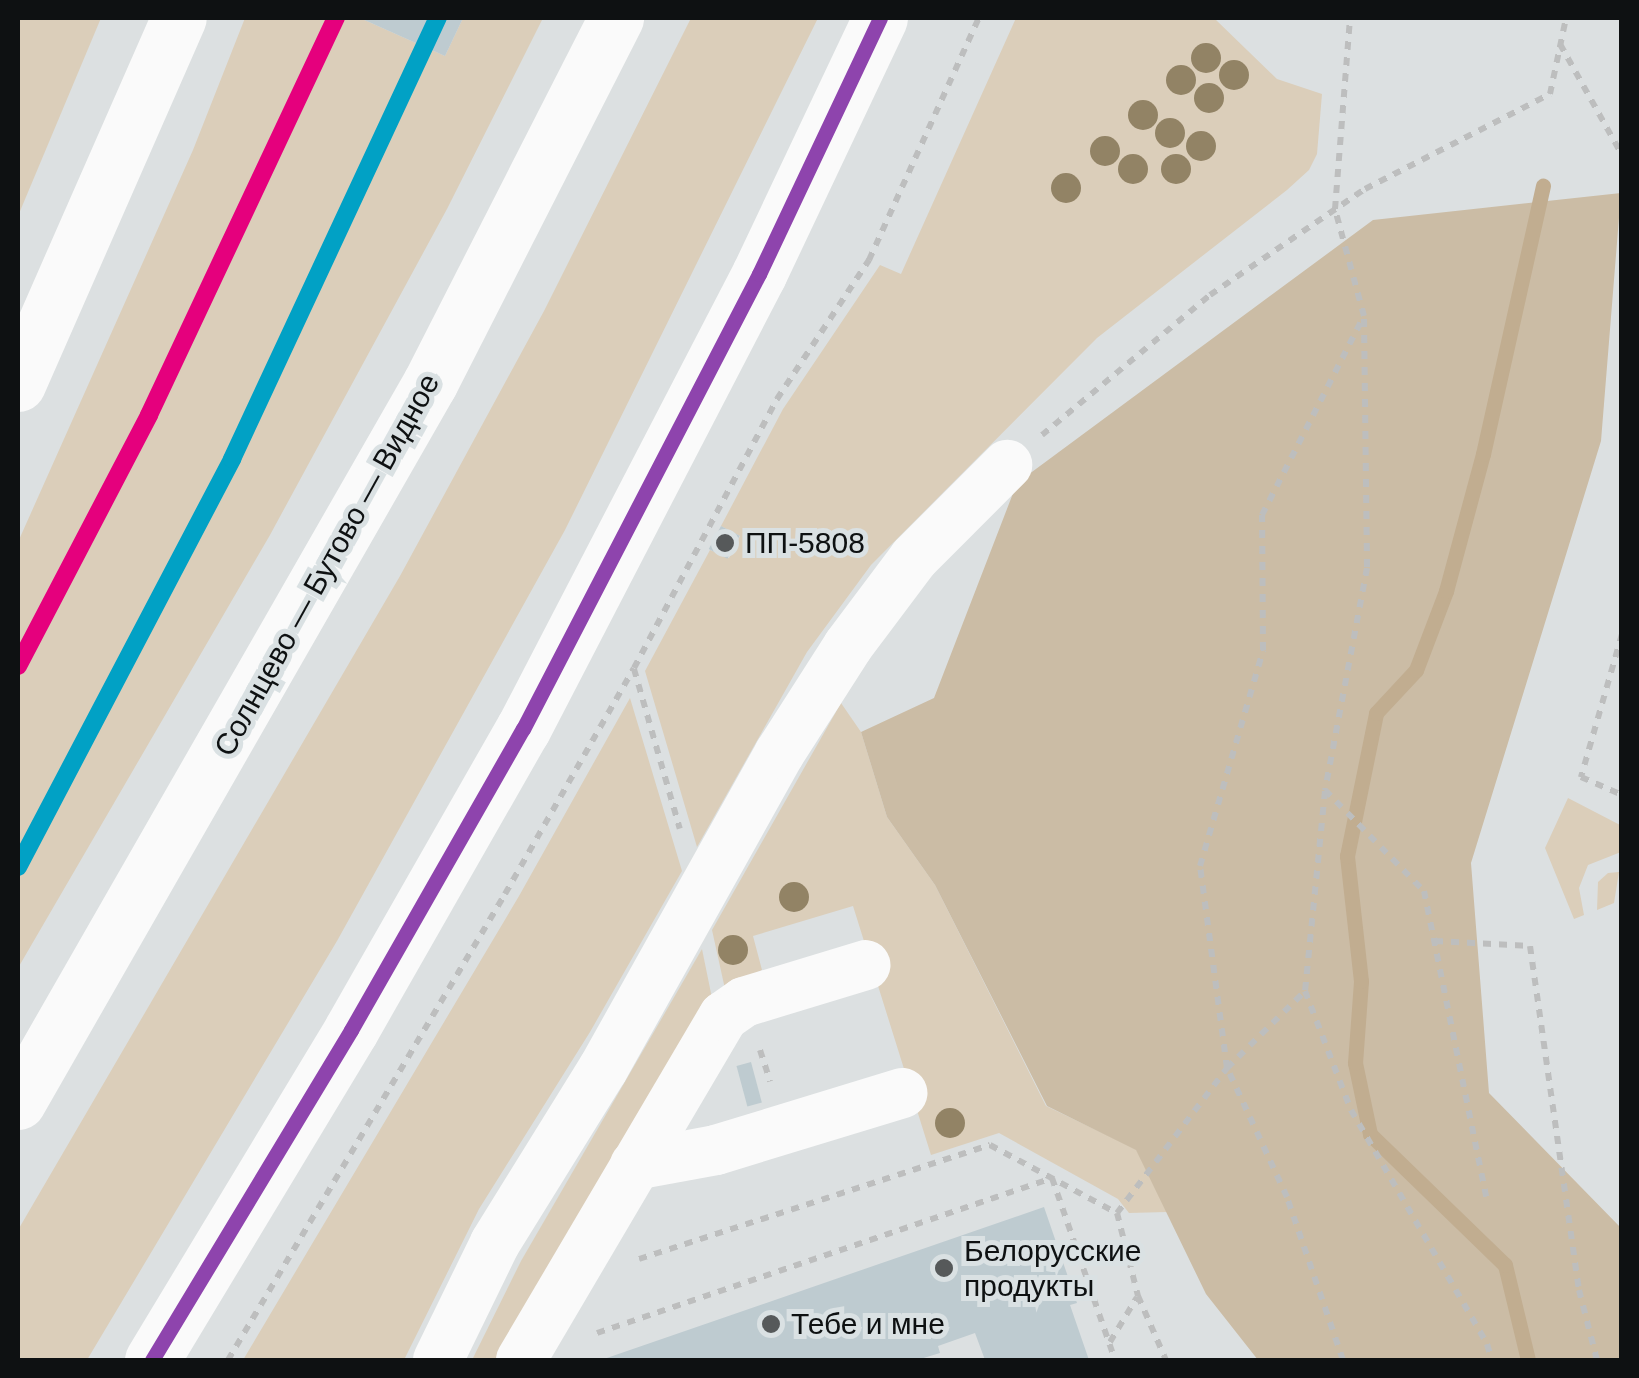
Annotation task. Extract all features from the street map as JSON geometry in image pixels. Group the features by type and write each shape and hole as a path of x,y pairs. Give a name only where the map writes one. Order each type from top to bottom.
{"main road":[{"path":"18,384 178,18"},
{"name":"Солнцево — Бутово — Видное","path":"18,1102 430,383 616,18"},
{"path":"152,1360 351,1030 523,728 759,274 880,18"}],"lane":[{"path":"438,1360 494,1243 603,1069 779,754 838,661 914,558 1007,466"},
{"path":"522,1359 708,1037 724,1016 744,1002 866,965"},
{"path":"635,1165 716,1150 902,1093"}],"path":[{"path":"228,1360 506,894 634,668 776,398 870,260 979,18"},
{"path":"1350,18 1335,209 1364,316 1367,568 1325,790 1305,991 1351,1110 1487,1344 1492,1360"},
{"path":"1007,466 1210,295 1335,209 1470,131 1550,94 1566,18"},
{"path":"1560,44 1622,156"},
{"path":"1344,1360 1287,1197 1227,1068 1200,866 1263,650 1262,516 1364,316"},
{"path":"1622,634 1581,777 1622,795"},
{"path":"1325,790 1424,891 1486,1198"},
{"path":"1435,941 1530,946 1579,1290 1596,1360"},
{"path":"1117,1213 1227,1068 1305,991"},
{"path":"744,1002 786,1130"},
{"path":"565,1283 990,1145 1117,1213 1138,1296 1166,1360"},
{"path":"1052,1178 1115,1360"},
{"path":"522,1359 1052,1178"},
{"path":"1109,1343 1138,1296"}],"shaded area":[{"path":"18,18 101,18 18,216"},
{"path":"245,18 360,18 445,56 463,18 543,18 447,209 270,535 18,968 18,542 193,150"},
{"path":"691,18 818,18 565,530 337,941 87,1360 18,1360 18,1230 400,576 544,311"},
{"path":"1016,18 1214,18 1277,79 1322,94 1317,154 1309,170 1287,190 1097,338 871,565 807,652 697,847 645,671 710,550 729,558 740,536 721,526 783,409 880,265 901,274"},
{"path":"1621,193 1601,441 1471,863 1489,1093 1621,1228 1621,1360 1258,1360 1206,1294 1136,1150 1047,1106 935,885 887,817 861,732 934,698 1017,483 1373,220"},
{"path":"630,698 682,871 590,1032 479,1209 404,1360 243,1360 519,896"},
{"path":"841,703 861,732 887,817 935,885 1046,1106 1136,1149 1167,1212 1129,1213 1118,1199 999,1133 931,1155 853,906 753,936 762,970 725,989 712,930"},
{"path":"1568,798 1622,826 1621,852 1588,865 1579,888 1584,915 1574,919 1545,848"},
{"path":"1619,872 1614,903 1597,910 1598,882 1608,873"},
{"path":"702,949 713,1003 498,1360 472,1360 521,1261"}],"building":[{"path":"360,18 463,18 445,56"},
{"name":"ПП-5808","path":"721,526 740,536 727,559 709,549"},
{"path":"751,1062 762,1103 747,1106 737,1066"},
{"path":"1044,1207 1077,1303 1070,1305 1089,1360 985,1360 975,1333 938,1346 940,1353 917,1360 601,1360"}],"waterway":[{"path":"1528,1360 1505,1265 1370,1134 1355,1063 1361,981 1347,856 1376,713 1416,670 1446,591 1483,454 1543,186"}],"transit line":[{"path":"18,666 149,415 336,18"},
{"path":"18,867 232,459 438,18"},
{"path":"152,1360 351,1030 523,729 759,274 880,18"}],"place":[{"name":"ПП-5808","path":"725,543"},
{"name":"Белорусские продукты","path":"944,1268"},
{"name":"Тебе и мне","path":"771,1324"}]}
